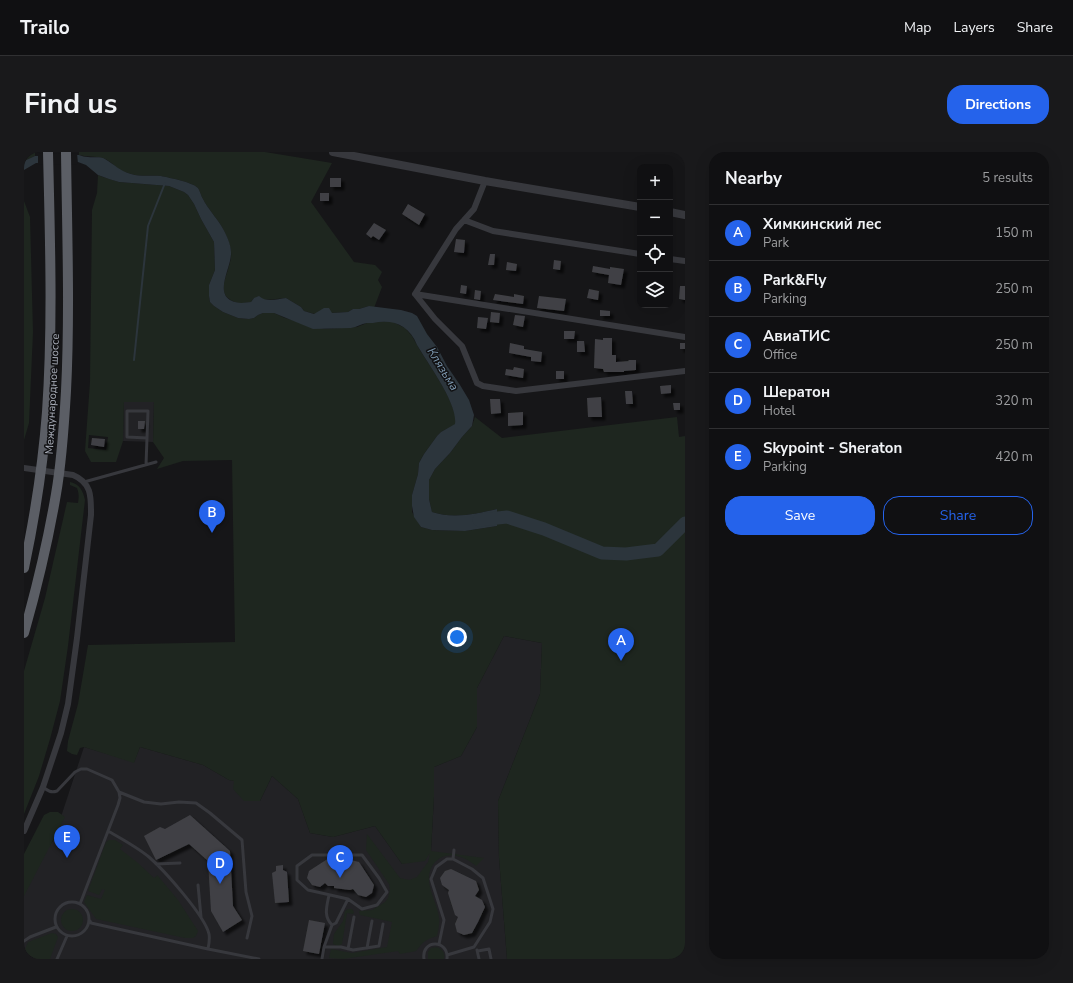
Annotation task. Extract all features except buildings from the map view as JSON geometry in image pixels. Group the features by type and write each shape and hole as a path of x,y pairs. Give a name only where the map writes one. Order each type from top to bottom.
{"highway":[{"name":"Международное шоссе","path":"24,568 44,452 47,412 51,325 48,152"},
{"name":"Международное шоссе","path":"24,633 42,563 56,494 61,454 65,406 68,325 66,152"}],"street":[{"path":"333,152 485,181 637,206"},
{"path":"415,294 456,228 474,209 485,181"},
{"path":"673,213 685,215"},
{"path":"464,220 493,231 637,254"},
{"path":"673,259 685,261"},
{"path":"415,294 685,337"},
{"path":"415,294 435,319 462,346 477,383 484,386 516,391 685,370"},
{"path":"24,468 72,475 78,478 88,488 90,494 91,515 68,704 61,733 43,787 24,830"}],"lane":[{"path":"146,465 148,412 127,411 126,437 147,438"},
{"path":"83,482 156,462"},
{"path":"43,787 50,792 57,791 75,772 81,769 87,769 112,780 119,792 120,798 118,804 80,904"},
{"path":"119,792 144,802 161,804 180,802 196,803 210,812 242,840 246,892 252,916 247,938"},
{"path":"108,831 149,857 166,873 201,918 209,933 210,941 208,949"},
{"path":"453,859 454,850"},
{"path":"362,854 387,892 377,905 362,908 348,899 308,890 297,880 297,866 312,855 362,854"},
{"path":"418,959 424,959 424,954 427,947 435,944 439,944 445,948 447,957 474,947 490,922 493,909 483,878 472,868 453,859 447,859 436,868 431,879 444,920 439,944"},
{"path":"156,864 180,863"},
{"path":"198,885 201,918"},
{"path":"329,895 326,907 326,917 332,925"},
{"path":"322,959 324,947 332,925 336,923 348,899"},
{"path":"70,902 84,906 88,912 90,921 86,931 82,934 77,936 66,936 56,927 55,916 60,907 70,902"},
{"path":"348,949 354,917"},
{"path":"90,921 92,923 259,959"},
{"path":"367,948 372,921"},
{"path":"324,947 341,947 352,950 379,946 383,924"},
{"path":"24,941 30,937 56,927"},
{"path":"57,959 66,936"},
{"path":"474,947 478,951 479,959"},
{"path":"478,951 489,949 491,959"}],"shaded area":[{"path":"24,152 35,152 35,156 24,161"},
{"path":"79,152 265,152 332,163 311,202 354,262 375,265 382,272 378,280 382,287 374,308 369,306 353,309 348,312 315,314 304,311 301,307 286,298 267,300 254,298 251,302 245,303 233,301 225,294 224,289 224,283 231,258 229,242 222,227 202,198 198,188 186,182 161,176 128,173 119,169 103,158 79,155"},
{"path":"98,175 119,182 169,186 188,195 214,242 215,270 209,285 209,296 210,302 223,312 238,318 249,319 263,313 274,313 285,318 324,329 357,327 367,323 388,321 405,328 412,336 447,395 452,406 456,424 441,432 437,436 419,463 418,474 412,495 412,512 421,527 432,530 465,531 497,526 497,509 464,515 440,514 432,512 429,499 429,480 435,469 472,426 475,417 502,438 677,417 679,437 685,436 685,959 507,959 499,858 498,801 540,694 542,643 504,636 477,688 477,727 461,756 434,767 431,851 484,858 476,866 466,859 453,855 444,856 435,862 429,876 429,883 438,911 439,925 437,936 425,941 416,951 400,954 398,951 343,959 329,958 331,949 352,953 387,947 392,922 360,915 359,912 372,910 385,902 388,898 390,890 389,884 366,850 367,834 400,878 409,880 417,877 428,862 430,853 425,861 402,864 375,826 333,837 310,833 298,799 272,776 260,801 244,801 233,789 234,781 229,780 203,765 140,747 134,763 84,747 80,748 77,755 67,751 68,741 78,704 88,645 235,642 232,460 183,461 157,469 164,458 153,442 154,402 124,402 123,441 116,462 91,462 85,451 90,382 92,210 97,193","holes":["89,435 108,437 106,450 88,448"]},
{"path":"24,201 30,217 33,332 29,423 24,440"},
{"path":"124,401 154,402 153,442 123,441"},
{"path":"70,482 76,484 80,488 85,500 68,646 60,701 39,776 24,814 24,671 45,598 67,502 78,503 79,495 77,488 70,485"},
{"path":"504,636 542,643 540,694 498,801 499,858 507,959 24,959 24,876 53,841 84,747 134,762 140,747 203,765 229,780 234,781 260,801 272,776 298,799 310,833 333,837 375,826 402,864 431,851 434,767 461,756 477,727 477,688"},
{"path":"50,812 58,812 65,817 24,896 24,854 44,815"},
{"path":"109,840 115,840 123,845 120,849 154,878 158,875 178,900 198,931 196,936 193,938 185,938 96,919 84,902 87,895 101,899 105,890 102,889 99,895 88,891 106,842"},
{"path":"68,909 76,909 83,916 83,924 76,931 68,931 61,924 61,916"},
{"path":"352,909 354,912 353,914 347,913 342,944 338,946 333,944 334,934 343,921 345,911"},
{"path":"52,933 56,934 58,937 50,959 24,959 24,952 28,942"},
{"path":"437,947 443,952 444,959 428,959 428,952 431,948"}],"water":[{"path":"79,155 103,158 127,173 142,176 161,176 186,182 198,188 205,203 227,236 230,246 231,258 225,278 224,291 230,300 243,303 251,302 254,298 259,296 269,300 286,298 301,307 304,311 314,314 324,308 329,308 332,313 348,312 353,309 369,306 401,310 417,316 469,400 474,415 472,426 435,469 429,480 429,499 432,512 456,515 473,514 497,509 497,526 465,531 432,530 421,527 414,517 412,495 418,474 419,463 437,436 455,424 455,416 452,406 441,384 414,338 405,328 394,323 380,322 367,323 351,328 313,329 274,313 263,313 249,319 238,318 223,312 210,302 209,296 209,285 215,270 214,242 194,204 184,192 169,186 119,182 98,175 86,165 78,162 36,163 24,170 24,161 35,156"}],"pier":[{"path":"77,153 78,164 38,165 38,154"}],"waterway":[{"path":"134,360 148,226 165,183"},
{"name":"Клязьма","path":"479,520 507,517 544,529 602,553 626,554 658,550 685,523"}],"place":[{"name":"Park&Fly","path":"212,533"},
{"name":"Химкинский лес","path":"621,661"},
{"name":"Skypoint - Sheraton","path":"67,858"},
{"name":"АвиаТИС","path":"340,878"},
{"name":"Шератон","path":"220,884"}]}
